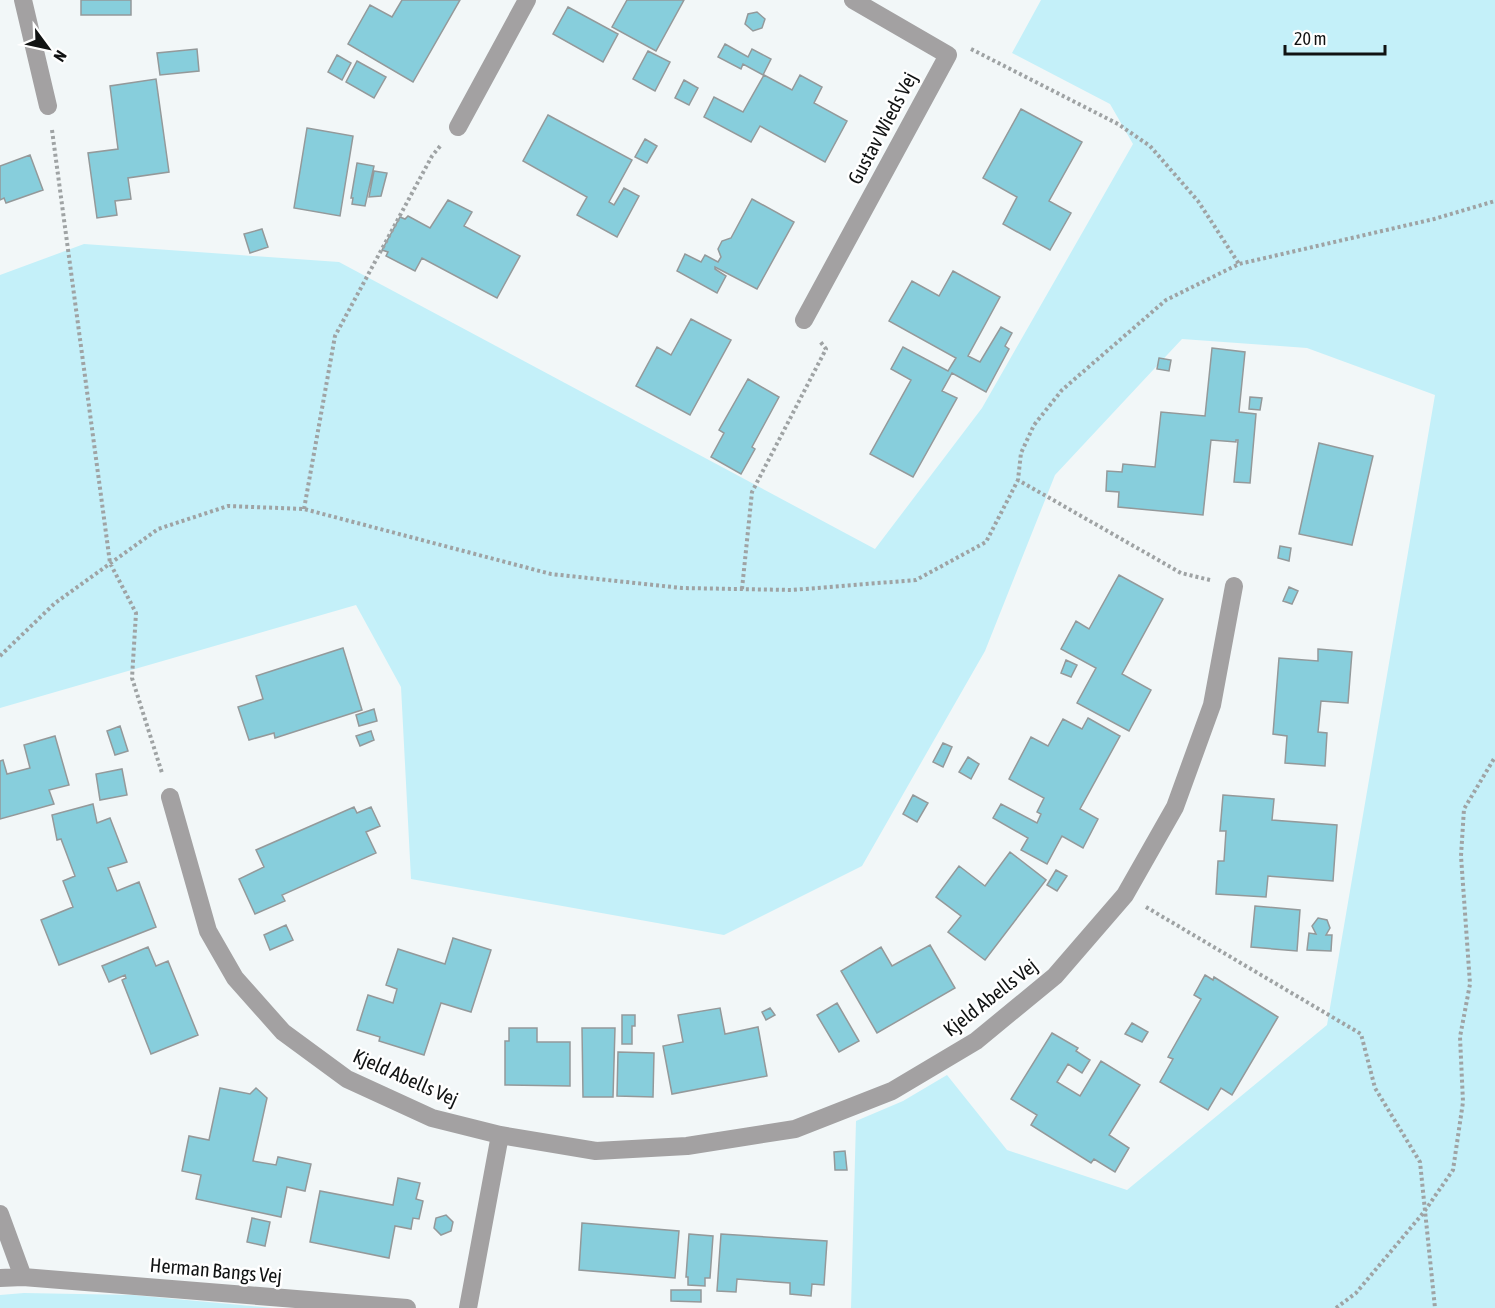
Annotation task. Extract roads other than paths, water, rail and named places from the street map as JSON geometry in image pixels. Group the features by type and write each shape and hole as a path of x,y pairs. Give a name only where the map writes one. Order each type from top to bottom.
{"street":[{"path":"23,0 48,106"},
{"path":"458,127 527,0"},
{"name":"Gustav Wieds Vej","path":"804,320 948,55 853,0"},
{"name":"Kjeld Abells Vej","path":"170,797 208,931 235,978 283,1032 347,1078 432,1118 500,1135 596,1151 687,1146 795,1129 892,1091 976,1041 1055,976 1125,895 1175,807 1209,715 1234,586"},
{"path":"468,1308 500,1135"},
{"path":"0,1214 22,1277"},
{"name":"Herman Bangs Vej","path":"0,1278 22,1277 407,1308"}]}
